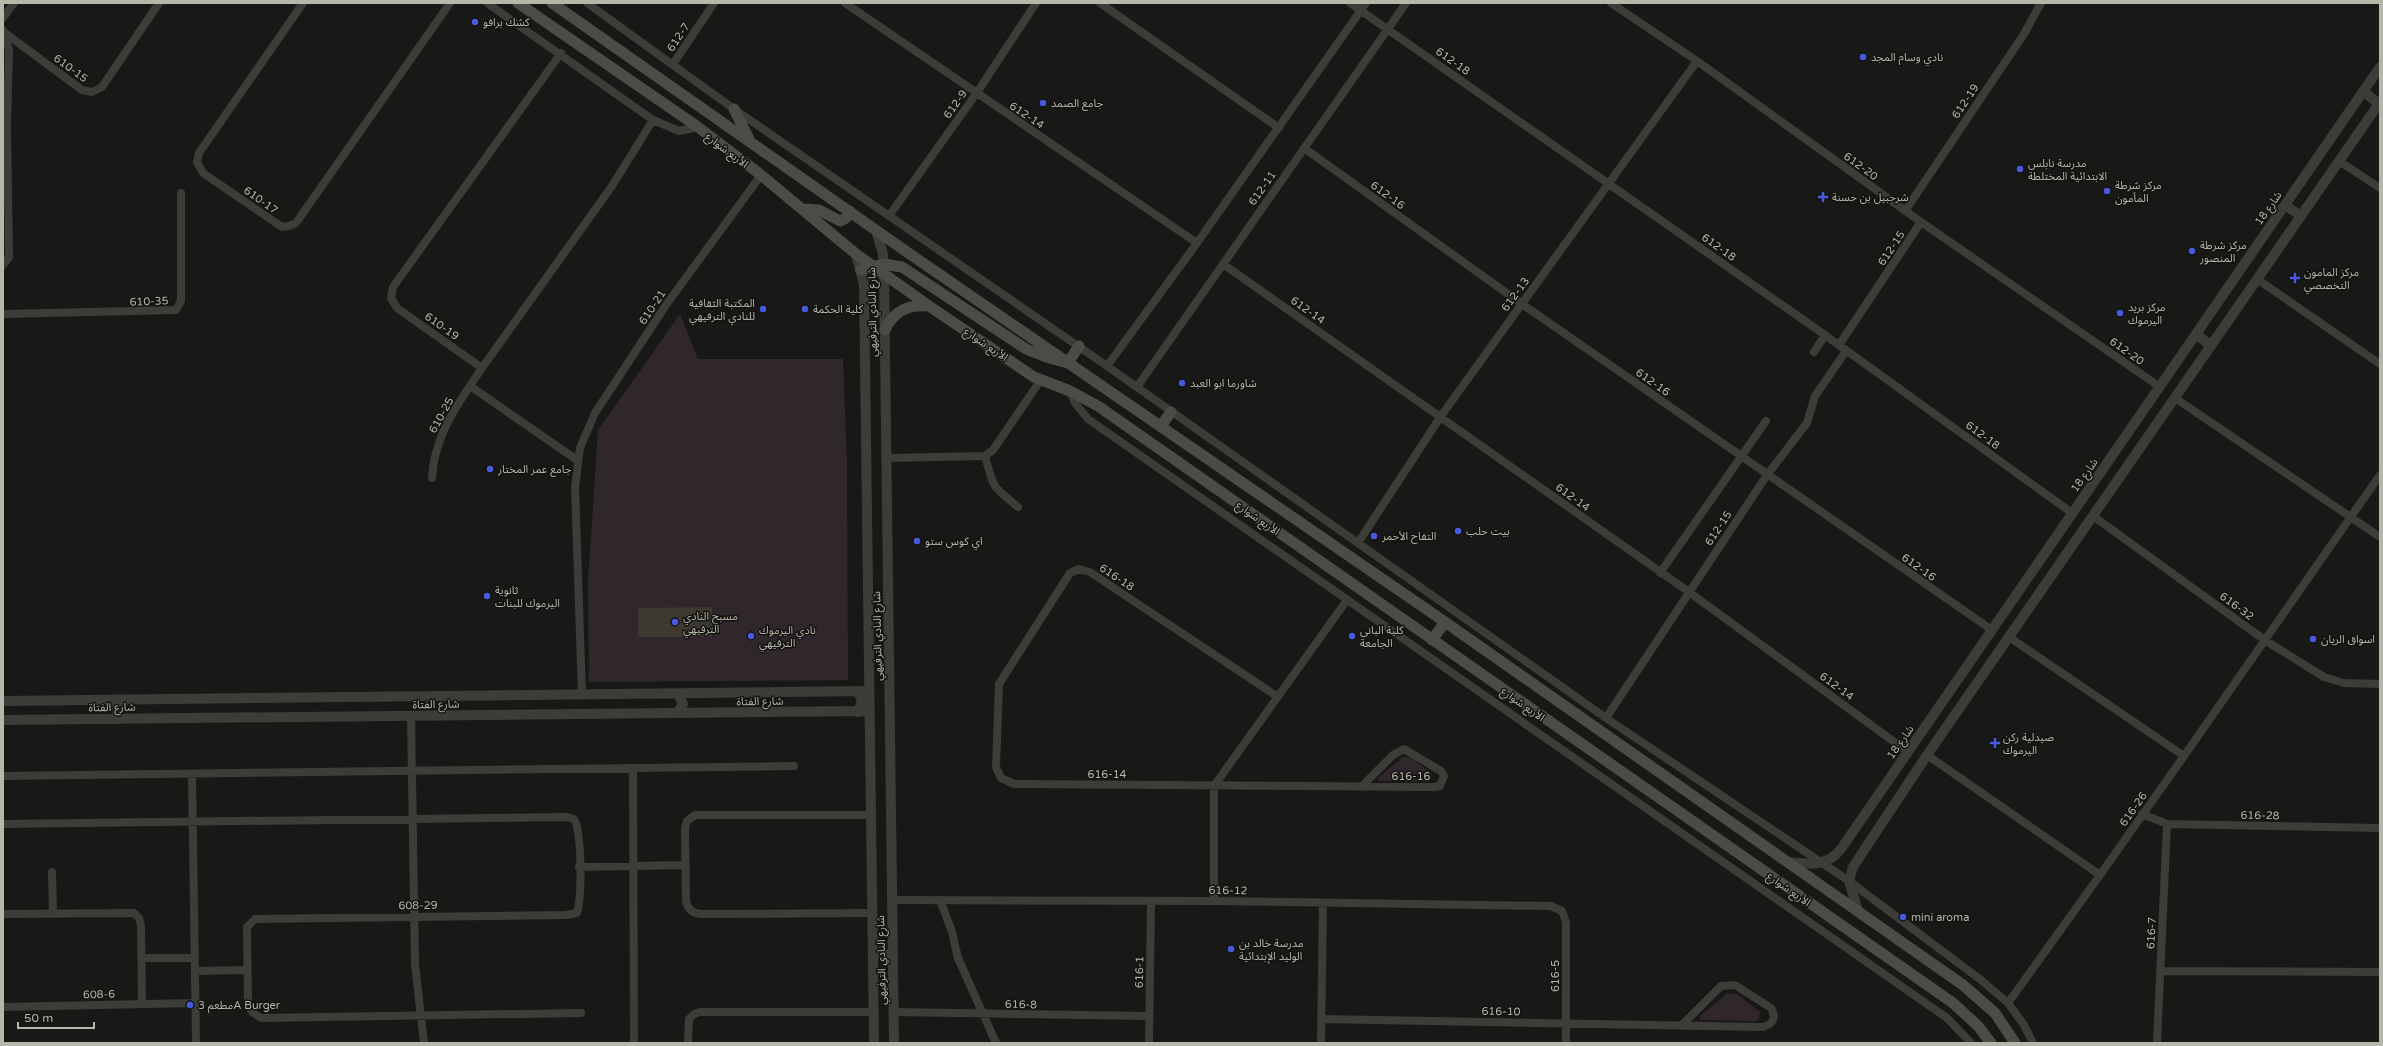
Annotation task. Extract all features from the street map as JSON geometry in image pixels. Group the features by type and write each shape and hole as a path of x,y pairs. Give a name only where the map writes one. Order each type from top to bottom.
{"main road":[{"name":"الأربع شوارع","path":"518,3 698,127 761,175 856,254 872,266 884,269 902,286 929,306 1040,381 1070,391 1098,406 1953,1003 1978,1026 1991,1043"},
{"name":"الأربع شوارع","path":"552,3 876,230 1445,622 1858,911 1981,999 1995,1013 2015,1043"},
{"path":"734,109 749,140"},
{"path":"802,209 819,210 840,220 846,218 850,211"},
{"path":"884,269 893,265 911,272 1026,348 1046,357 1068,362 1079,346"},
{"path":"862,270 872,266"},
{"path":"902,286 903,277 911,272"},
{"path":"884,330 888,323 899,312 913,306 929,306"},
{"path":"1161,426 1171,412"},
{"path":"1432,640 1445,622"}],"street":[{"path":"3,18 14,3"},
{"name":"610-15","path":"4,31 82,90 92,92 102,87 159,3"},
{"name":"610-17","path":"303,3 199,153 197,162 203,173 282,227 290,226 296,223 450,3"},
{"path":"487,3 653,120 679,130 698,127"},
{"path":"587,3 734,109 1108,366 1171,412 1606,718 1849,881 1981,980 2008,1003 2024,1025 2033,1043"},
{"name":"612-7","path":"673,64 714,3"},
{"name":"612-14","path":"845,3 976,94 1197,243"},
{"name":"612-9","path":"889,216 976,94 1036,3"},
{"path":"1100,3 1279,128"},
{"name":"612-18","path":"1350,3 1825,335 2072,513"},
{"name":"612-11","path":"1108,366 1279,128 1366,3"},
{"name":"612-11","path":"1137,387 1406,3"},
{"name":"612-20","path":"1611,3 1697,61 1905,211 2160,387"},
{"name":"612-19","path":"1905,211 2024,34 2041,3"},
{"path":"3,265 9,257 5,126 9,50 4,31"},
{"name":"610-19","path":"482,368 397,308 393,304 391,292 393,287 560,53"},
{"name":"612-13","path":"1358,543 1441,416 1697,61"},
{"name":"شارع 18","path":"1822,863 1833,857 1841,849 2380,67"},
{"path":"1858,911 1849,881 1853,867 2050,577 2380,103 2363,91"},
{"path":"482,368 612,186 653,120"},
{"name":"612-16","path":"1304,148 1522,304 1992,630"},
{"path":"2339,161 2380,188"},
{"name":"610-21","path":"582,694 575,487 577,460 584,436 599,407 666,305 761,175"},
{"name":"610-35","path":"3,314 176,310 181,301 181,192"},
{"path":"2285,205 2301,216"},
{"name":"612-15","path":"1839,345 1921,222"},
{"name":"شارع النادي الترفيهي","path":"876,230 884,269 894,1043"},
{"name":"شارع النادي الترفيهي","path":"856,254 862,270 864,285 874,1043"},
{"name":"612-14","path":"1223,264 1441,416 1688,592 1908,752"},
{"path":"2258,279 2380,364"},
{"path":"2196,334 2211,346"},
{"path":"1814,352 1825,335"},
{"name":"612-15","path":"1606,718 1688,592 1767,475 1807,423 1815,396 1846,350"},
{"name":"610-25","path":"432,478 438,441 482,368"},
{"path":"886,458 985,456 993,450 1040,381"},
{"path":"470,386 577,460"},
{"path":"1070,391 1079,409 1088,419 1947,1018 1971,1043"},
{"path":"2175,398 2351,519 2380,537"},
{"name":"612-15","path":"1660,573 1766,421"},
{"path":"985,456 989,475 996,489 1018,507"},
{"name":"616-26","path":"2008,1003 2266,641 2380,475"},
{"name":"616-32","path":"2093,516 2266,641 2330,680 2344,683 2380,684"},
{"path":"2036,566 2050,577"},
{"name":"616-18","path":"1001,778 996,767 999,684 1070,573 1079,569 1090,572 1278,697"},
{"path":"1214,901 1214,786 1347,600"},
{"path":"2009,638 2184,756"},
{"path":"858,691 862,701 858,712"},
{"name":"شارع الفتاة","path":"3,701 870,691"},
{"path":"677,713 682,704 678,694"},
{"path":"117,719 118,700"},
{"name":"شارع الفتاة","path":"3,720 870,711"},
{"path":"411,716 416,988 424,1043"},
{"name":"616-16","path":"1214,786 1434,788 1440,786 1444,776 1441,771 1404,749 1393,755 1361,787"},
{"path":"1928,755 2100,875"},
{"path":"3,776 794,766"},
{"path":"633,768 634,1043"},
{"path":"192,774 196,1043"},
{"name":"616-14","path":"1001,778 1014,784 1214,786"},
{"name":"616-28","path":"2142,814 2167,824 2380,828"},
{"path":"871,815 695,815 689,818 685,824 687,904 690,910 696,914 872,913"},
{"path":"3,824 567,817 574,819 578,826 579,867 686,865"},
{"name":"616-7","path":"2157,1043 2167,824"},
{"path":"1788,862 1822,863"},
{"name":"608-29","path":"248,970 247,928 251,921 258,919 414,916 566,915 577,912 580,902 579,867"},
{"path":"52,872 53,913"},
{"name":"616-12","path":"892,900 1214,901 1551,906 1562,911"},
{"path":"940,900 952,932 958,958 996,1043"},
{"name":"616-1","path":"1149,1043 1151,901"},
{"path":"1321,1043 1323,903"},
{"name":"616-5","path":"1562,911 1566,922 1566,1043"},
{"path":"3,914 134,913 141,921 142,1004"},
{"path":"873,953 892,956"},
{"path":"142,958 195,958"},
{"path":"195,971 248,970 248,1004 252,1012 261,1018 581,1012"},
{"path":"2160,971 2380,972"},
{"name":"616-10","path":"1321,1019 1763,1028 1770,1026 1774,1020 1774,1014 1771,1008 1735,985 1730,984 1721,986 1681,1026"},
{"name":"608-6","path":"3,1007 195,1003"},
{"path":"688,1043 689,1019 694,1014 700,1012 874,1012"},
{"name":"616-8","path":"893,1012 1149,1016"}],"shaded area":[{"name":"نادي اليرموك الترفيهي","path":"680,314 698,359 843,359 847,461 848,680 589,682 588,581 598,430"},
{"name":"مسبح النادي الترفيهي","path":"712,607 712,637 638,637 638,608"},
{"path":"1403,757 1411,758 1432,774 1431,780 1428,782 1378,781 1379,777"},
{"path":"1728,993 1737,994 1760,1012 1759,1019 1756,1021 1700,1020 1701,1015"}],"place":[{"name":"كشك برافو","path":"475,22"},
{"name":"نادي وسام المجد","path":"1863,57"},
{"name":"جامع الصمد","path":"1043,103"},
{"name":"مدرسة نابلس الابتدائية المختلطة","path":"2020,169"},
{"name":"مركز شرطة المأمون","path":"2107,191"},
{"name":"شرحبيل بن حسنة","path":"1823,197"},
{"name":"مركز شرطة المنصور","path":"2192,251"},
{"name":"مركز المامون التخصصي","path":"2295,278"},
{"name":"المكتبة الثقافية للنادي الترفيهي","path":"763,309"},
{"name":"كلية الحكمة","path":"805,309"},
{"name":"مركز بريد اليرموك","path":"2120,313"},
{"name":"شاورما ابو العبد","path":"1182,383"},
{"name":"جامع عمر المختار","path":"490,469"},
{"name":"بيت حلب","path":"1458,531"},
{"name":"التفاح الأحمر","path":"1374,536"},
{"name":"اي كوس ستو","path":"917,541"},
{"name":"ثانوية اليرموك للبنات","path":"487,596"},
{"name":"مسبح النادي الترفيهي","path":"675,622"},
{"name":"نادي اليرموك الترفيهي","path":"751,636"},
{"name":"كلية الباني الجامعة","path":"1352,636"},
{"name":"اسواق الريان","path":"2313,639"},
{"name":"صيدلية ركن اليرموك","path":"1995,743"},
{"name":"mini aroma","path":"1903,917"},
{"name":"مدرسة خالد بن الوليد الإبتدائية","path":"1231,949"},
{"name":"مطعم 3A Burger","path":"190,1005"}]}
